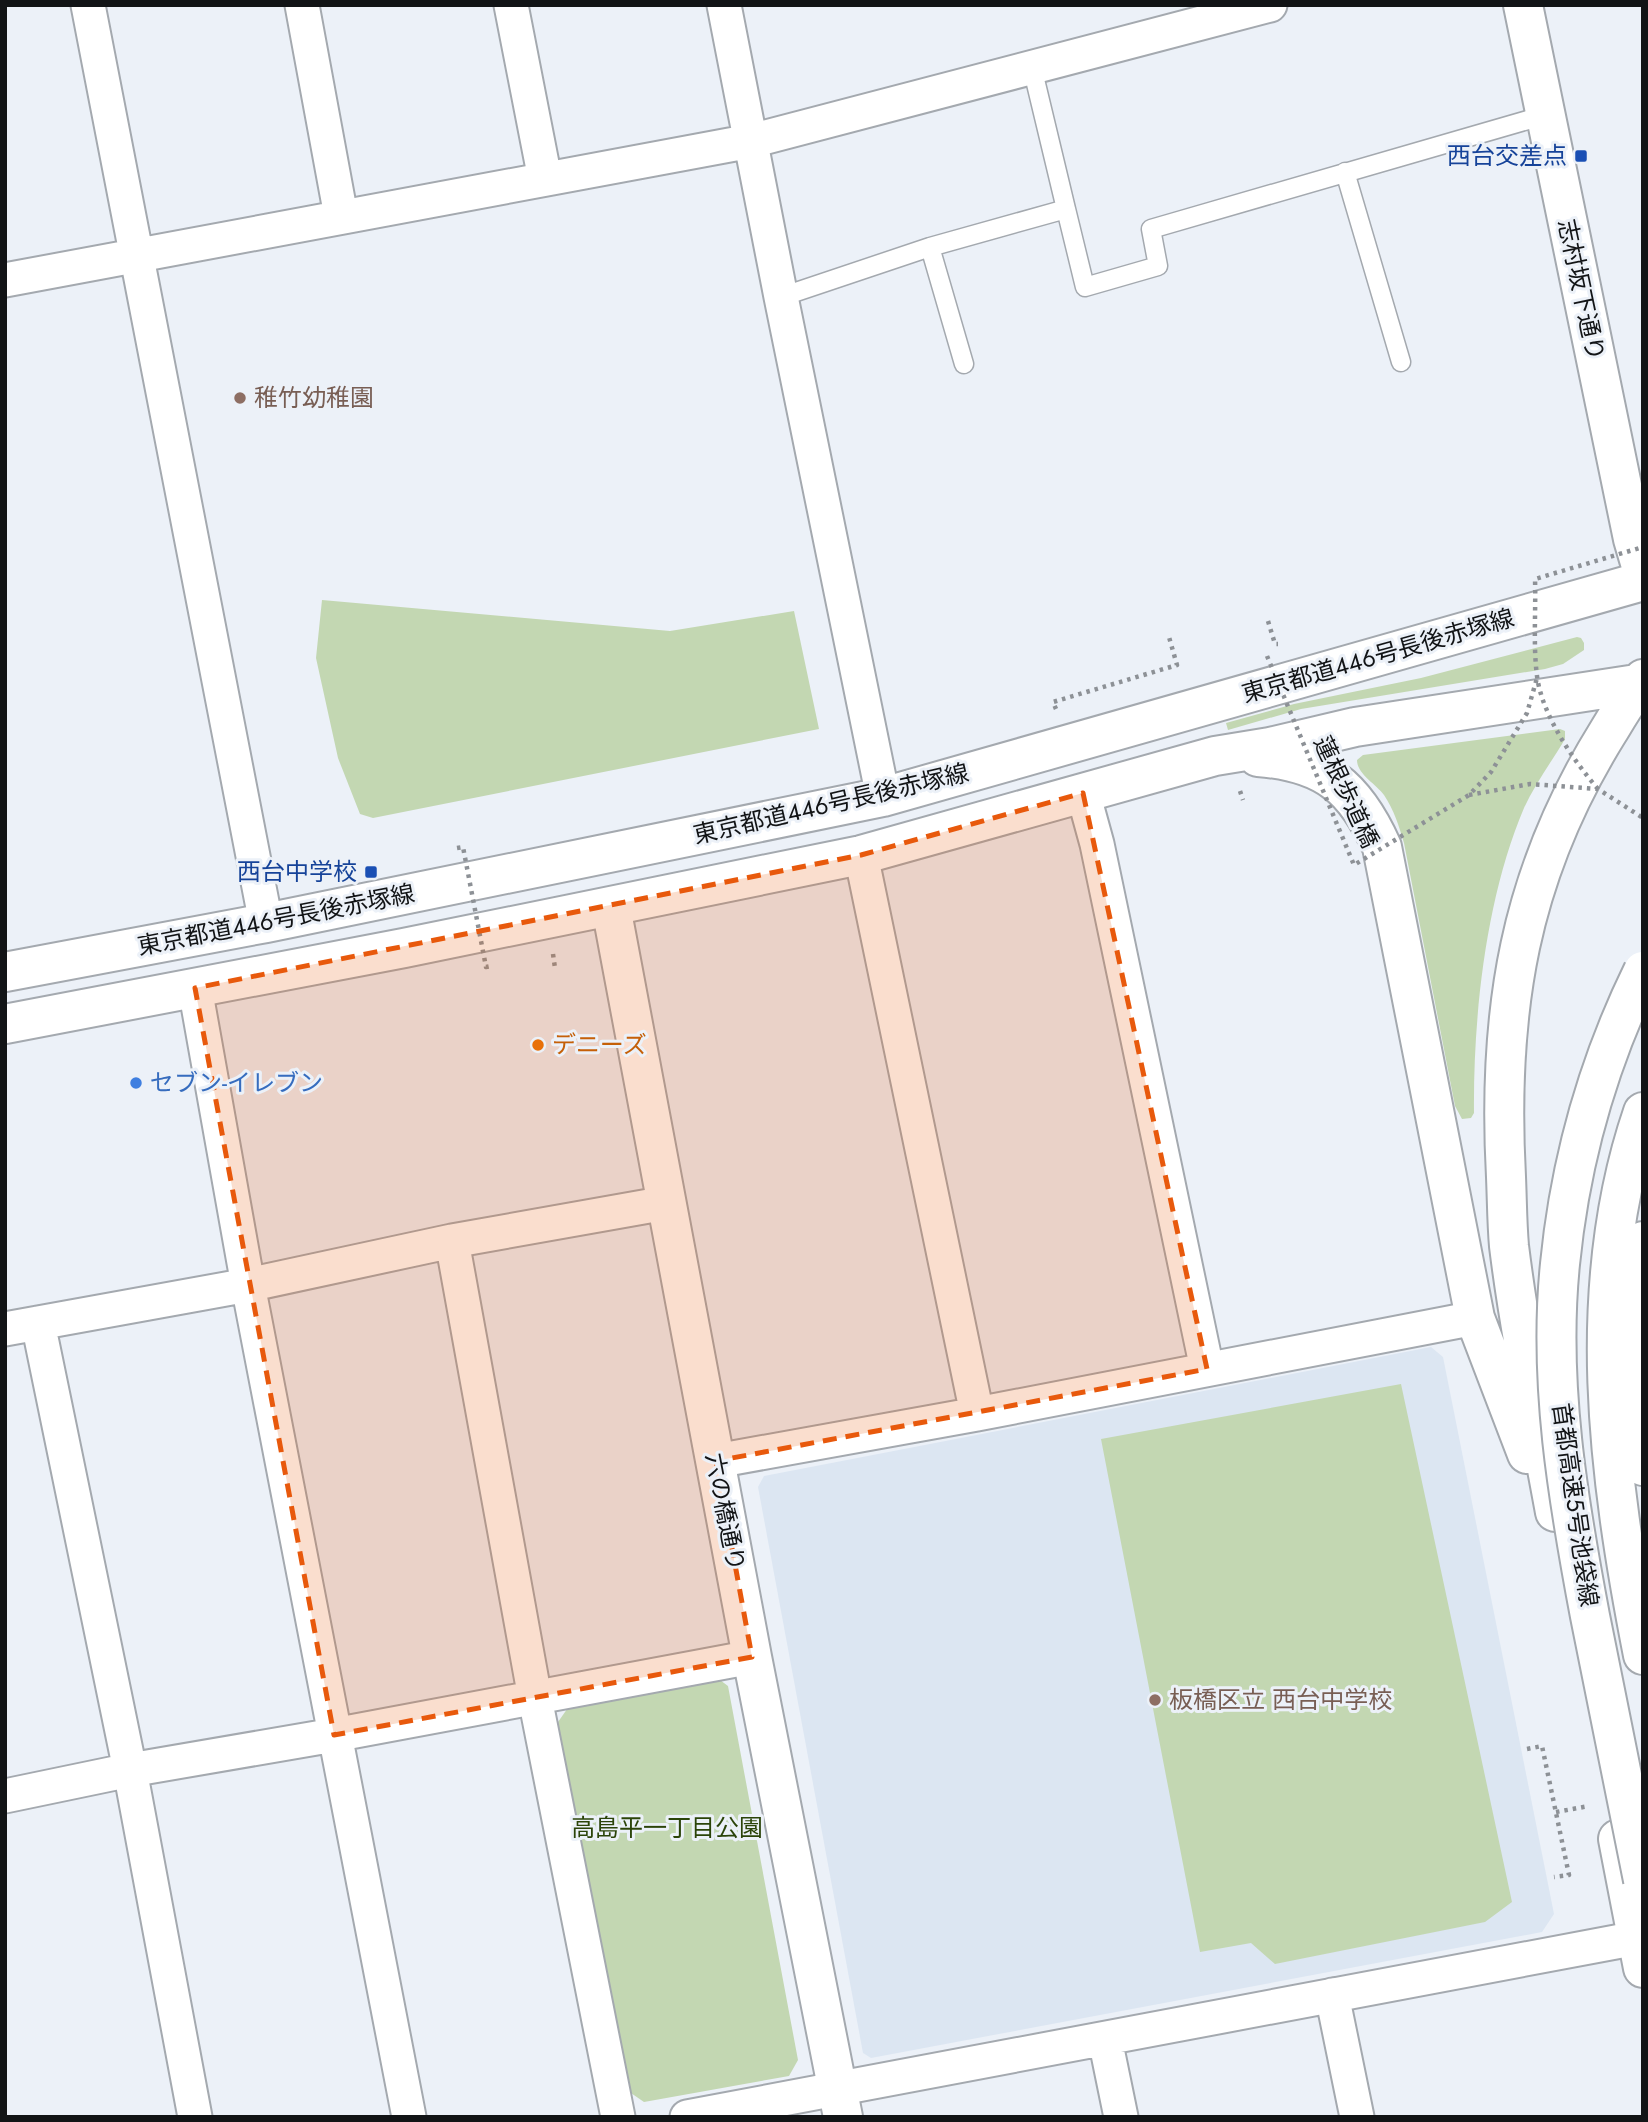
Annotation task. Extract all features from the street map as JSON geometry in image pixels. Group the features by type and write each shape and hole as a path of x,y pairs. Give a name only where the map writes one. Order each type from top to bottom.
{"main road":[{"name":"志村坂下通り","path":"1523,5 1633,539 1643,573"},
{"name":"東京都道446号長後赤塚線","path":"5,972 266,923 883,797 1643,581"},
{"name":"東京都道446号長後赤塚線","path":"5,1024 861,855 1215,757 1355,727 1641,682"},
{"name":"東京都道446号長後赤塚線","path":"1640,1953 1560,1541 1509,1245 1503,1134 1510,1005 1520,940 1542,865 1562,815 1588,765 1641,682"},
{"path":"1215,757 1287,759 1310,766 1331,778 1353,797 1369,818 1382,847 1475,1318 1560,1541"},
{"name":"六の橋通り","path":"611,906 752,1657 840,2103"},
{"name":"首都高速5号池袋線","path":"1643,971 1622,1014 1604,1062 1578,1156 1560,1266 1557,1332 1564,1464 1643,1880"},
{"name":"首都高速5号池袋線","path":"1643,1112 1627,1166 1618,1216 1607,1335 1611,1460 1643,1655"},
{"path":"1643,1241 1635,1323 1643,1465"}],"street":[{"path":"88,5 266,923"},
{"path":"302,5 341,216"},
{"path":"511,5 545,178"},
{"path":"724,5 883,797"},
{"path":"5,280 751,141 1270,5"},
{"path":"1083,793 1097,844 1207,1368"},
{"path":"861,855 977,1414"},
{"path":"195,988 248,1285 409,2117"},
{"path":"5,1329 248,1285 452,1241 666,1203"},
{"path":"452,1241 534,1698 618,2117"},
{"path":"716,1461 977,1414 1475,1318"},
{"path":"38,1323 130,1770 195,2117"},
{"path":"5,1796 130,1770 752,1657"},
{"path":"687,2117 840,2103 1105,2039 1332,1995 1640,1953"},
{"path":"1332,1995 1357,2117"},
{"path":"1105,2039 1121,2117"}],"lane":[{"path":"1032,68 1085,287 1158,266 1151,229 1545,115"},
{"path":"1345,172 1401,362"},
{"path":"781,296 930,247 1066,209"},
{"path":"930,247 964,364"}],"path":[{"name":"蓮根歩道橋","path":"1643,547 1535,579 1537,678 1547,711 1578,766 1598,789 1643,818"},
{"path":"1268,621 1275,644"},
{"path":"1144,675 1177,665 1169,637"},
{"name":"蓮根歩道橋","path":"1267,656 1354,865 1469,795 1491,772 1527,713 1537,678"},
{"name":"蓮根歩道橋","path":"1469,795 1530,784 1598,789"},
{"path":"457,848 463,847 486,967 491,966"},
{"path":"1527,1749 1542,1746 1569,1875 1554,1877"}],"highlighted area":[{"path":"1083,793 1207,1369 716,1461 752,1657 334,1735 195,988 861,855"}],"shaded area":[{"name":"板橋区立 西台中学校","path":"1431,1347 1443,1357 1554,1914 1542,1932 871,2058 863,2053 758,1487 764,1476"}],"green space":[{"path":"322,600 670,631 794,611 819,729 373,818 360,814 338,758 316,658"},
{"path":"1577,637 1584,643 1584,650 1563,664 1545,669 1301,709 1228,730 1226,723 1294,704 1421,678"},
{"path":"1560,729 1565,731 1565,739 1524,808 1500,880 1491,918 1479,997 1474,1113 1471,1118 1462,1119 1455,1106 1404,843 1388,801 1363,774 1357,760 1363,755"},
{"path":"1401,1384 1512,1902 1485,1922 1275,1964 1251,1943 1200,1952 1101,1439"},
{"name":"高島平一丁目公園","path":"716,1677 728,1686 798,2060 789,2076 644,2102 628,2091 558,1722 572,1702"}],"place":[{"name":"西台交差点","path":"1581,156"},
{"name":"稚竹幼稚園","path":"240,398"},
{"name":"西台中学校","path":"371,872"},
{"name":"デニーズ","path":"538,1045"},
{"name":"セブン-イレブン","path":"136,1083"},
{"name":"板橋区立 西台中学校","path":"1155,1700"}]}
